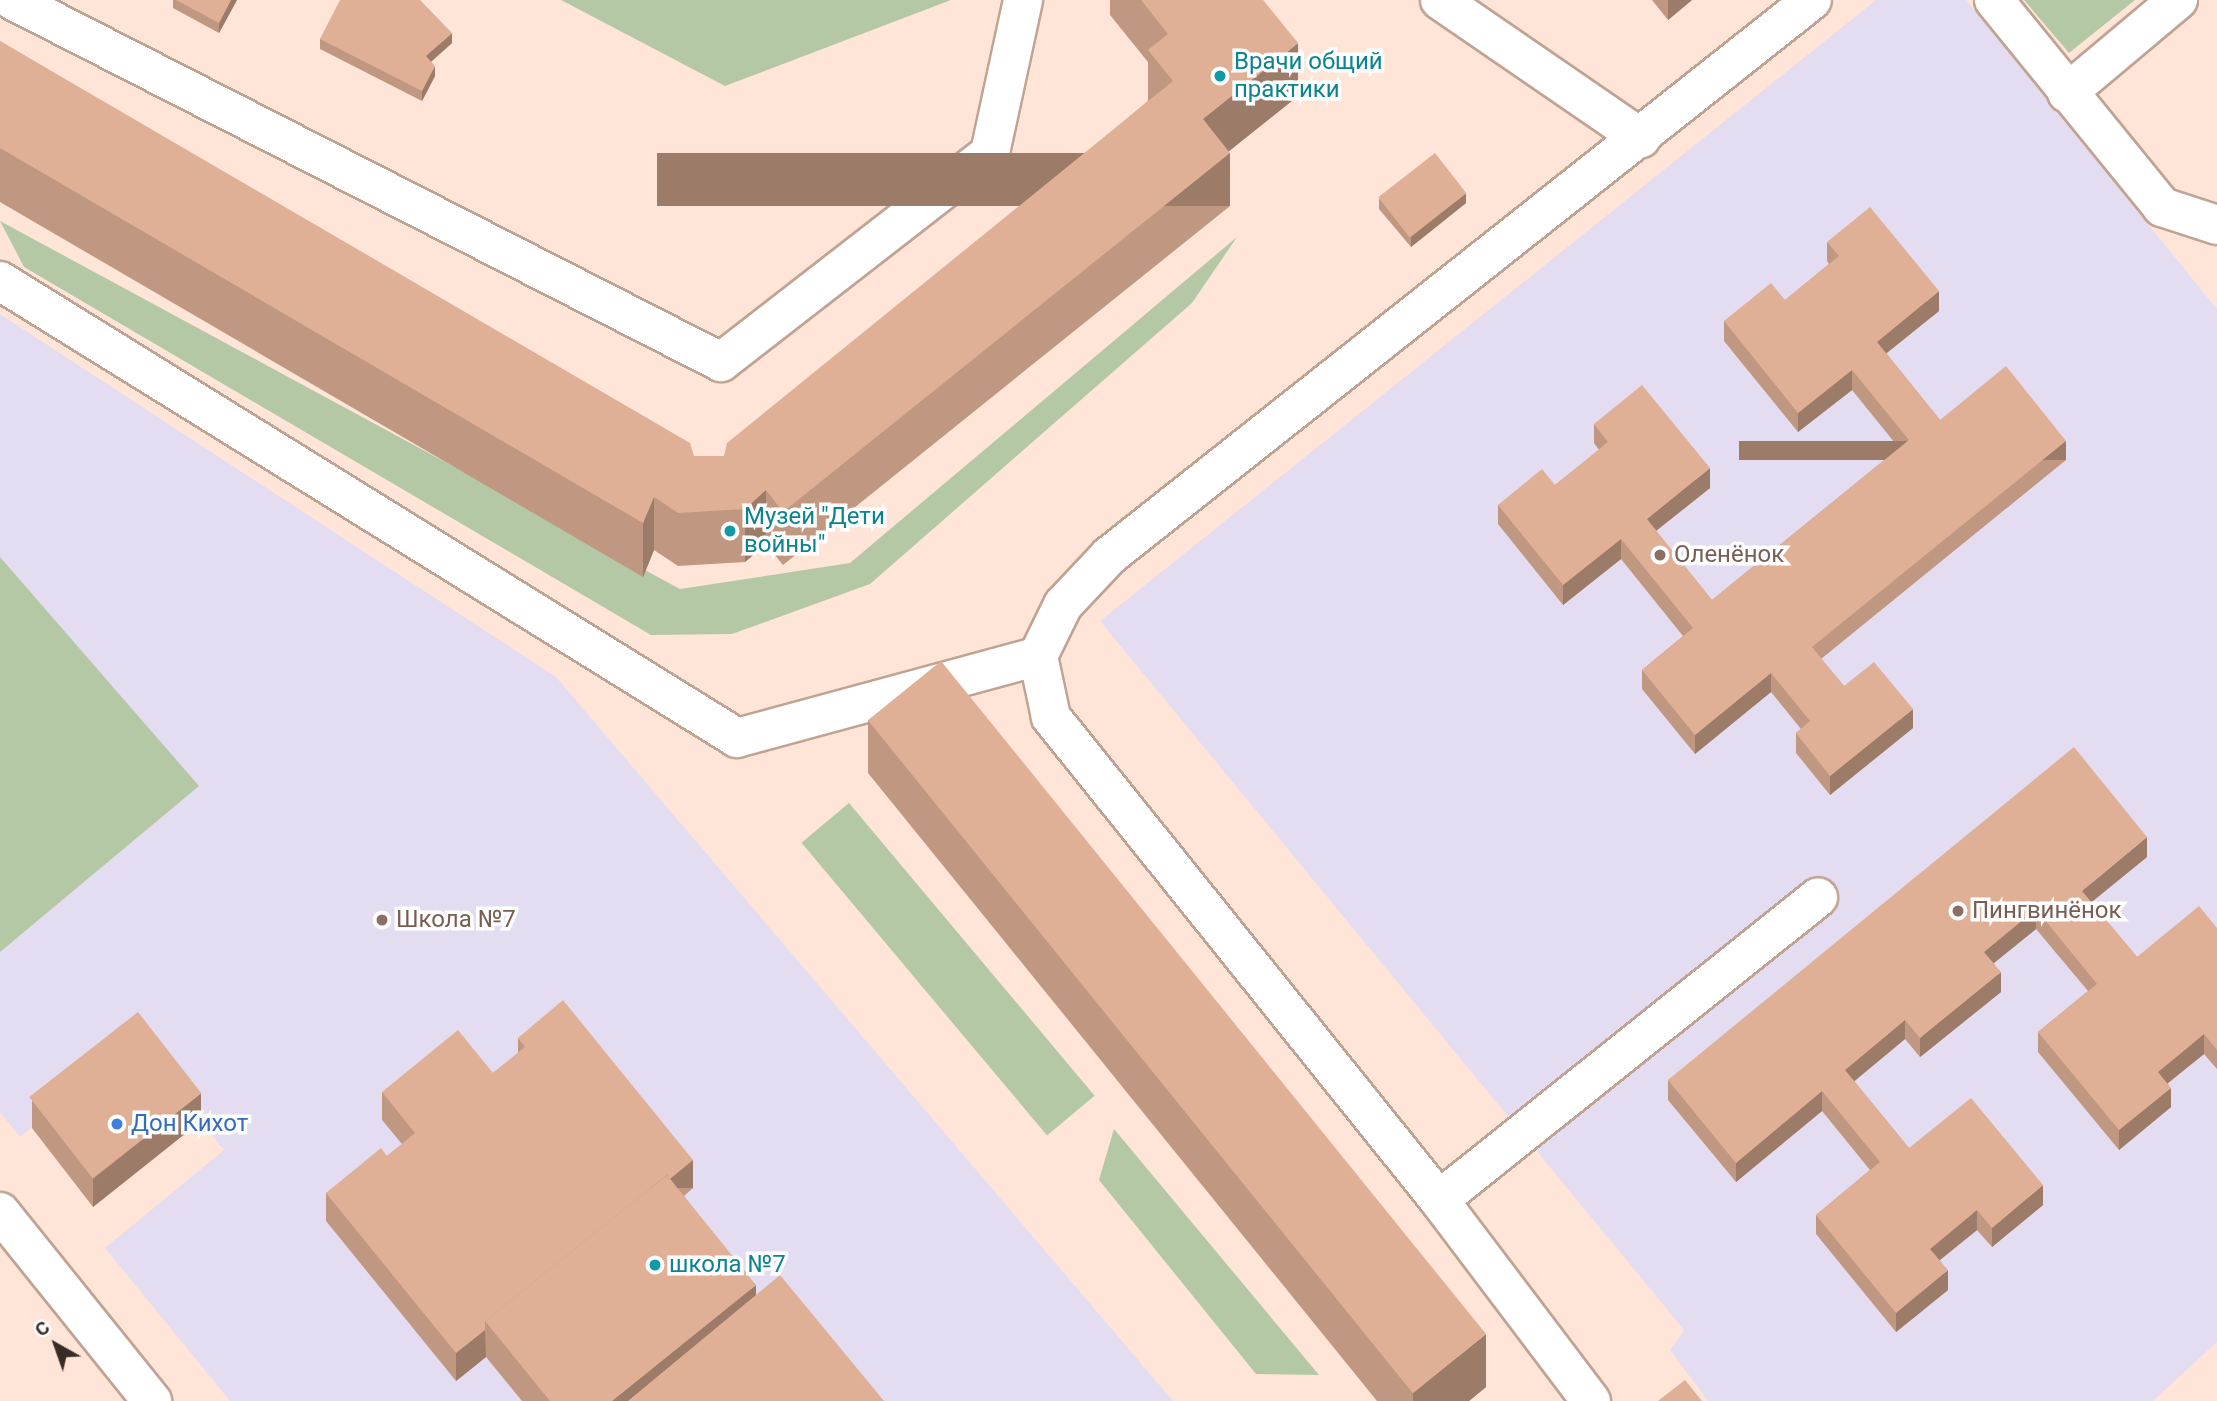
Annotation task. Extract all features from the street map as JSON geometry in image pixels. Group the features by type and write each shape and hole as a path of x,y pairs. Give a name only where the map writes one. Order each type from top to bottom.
{"lane":[{"path":"12,0 721,362 990,153 1023,0"},
{"path":"1440,0 1641,138"},
{"path":"1591,1401 1439,1200 1051,717 1038,656 1063,605 1109,556 1641,138 1812,0"},
{"path":"1993,0 2162,207 2217,225"},
{"path":"2067,93 2178,0"},
{"path":"0,281 737,738 1038,656"},
{"path":"1439,1200 1818,897"},
{"path":"0,1212 152,1401"}],"shaded area":[{"name":"Оленёнок","path":"1876,0 1966,0 2217,309 2217,1342 2153,1401 1708,1401 1670,1350 1684,1330 1100,621"},
{"name":"Школа №7","path":"0,314 556,677 1173,1401 230,1401 105,1248 224,1150 138,1041 20,1137 0,1112"}],"green space":[{"path":"561,0 951,0 725,86"},
{"path":"2024,0 2135,0 2069,53"},
{"path":"0,221 680,589 850,563 1237,237 1192,303 870,584 732,634 651,635 24,267"},
{"path":"0,557 199,786 0,952"},
{"path":"849,803 1095,1096 1047,1135 802,843"},
{"path":"1114,1129 1319,1375 1256,1374 1099,1180"}],"building":[{"path":"176,0 231,0 219,23"},
{"path":"340,0 420,0 452,33 426,56 435,66 422,91 320,39"},
{"path":"1141,0 1263,0 1298,43 1203,119 1230,153 783,512 766,490 745,509 678,513 654,497 643,523 0,148 0,41 690,443 694,456 724,456 727,443 1173,81 1148,50 1168,34"},
{"path":"1435,153 1466,193 1410,238 1378,197"},
{"path":"1870,207 1939,291 1877,342 1940,420 2006,366 2066,441 1812,647 1844,686 1874,662 1913,709 1830,776 1796,733 1810,721 1771,673 1695,735 1642,670 1693,628 1621,539 1563,585 1498,505 1542,469 1555,485 1608,442 1594,424 1642,385 1710,468 1647,519 1712,600 1909,440 1852,370 1798,413 1724,321 1771,283 1785,300 1839,256 1827,242"},
{"path":"941,661 1486,1334 1413,1393 868,720"},
{"path":"2074,747 2147,837 2082,891 2137,957 2199,906 2217,928 2217,1050 2204,1034 2158,1072 2171,1088 2119,1130 2038,1032 2097,984 2036,909 1984,952 2001,972 1920,1038 1905,1020 1845,1070 1909,1148 1971,1098 2043,1185 1992,1228 1977,1210 1930,1249 1948,1270 1896,1313 1816,1215 1880,1162 1822,1091 1736,1163 1668,1080"},
{"path":"563,1000 693,1160 670,1179 667,1175 485,1321 485,1330 456,1353 326,1193 381,1148 387,1156 415,1133 382,1092 458,1030 493,1073 525,1047 518,1038"},
{"name":"Дон Кихот","path":"138,1012 201,1093 93,1178 29,1097"},
{"name":"школа №7","path":"667,1175 756,1285 612,1401 550,1401 485,1321"},
{"path":"780,1275 884,1401 628,1401"},
{"path":"1685,1380 1702,1401 1658,1401"}],"place":[{"name":"Врачи общий практики","path":"1220,76"},
{"name":"Музей \"Дети войны\"","path":"730,531"},
{"name":"Оленёнок","path":"1660,555"},
{"name":"Пингвинёнок","path":"1958,911"},
{"name":"Школа №7","path":"382,920"},
{"name":"Дон Кихот","path":"117,1124"},
{"name":"школа №7","path":"655,1265"}]}
